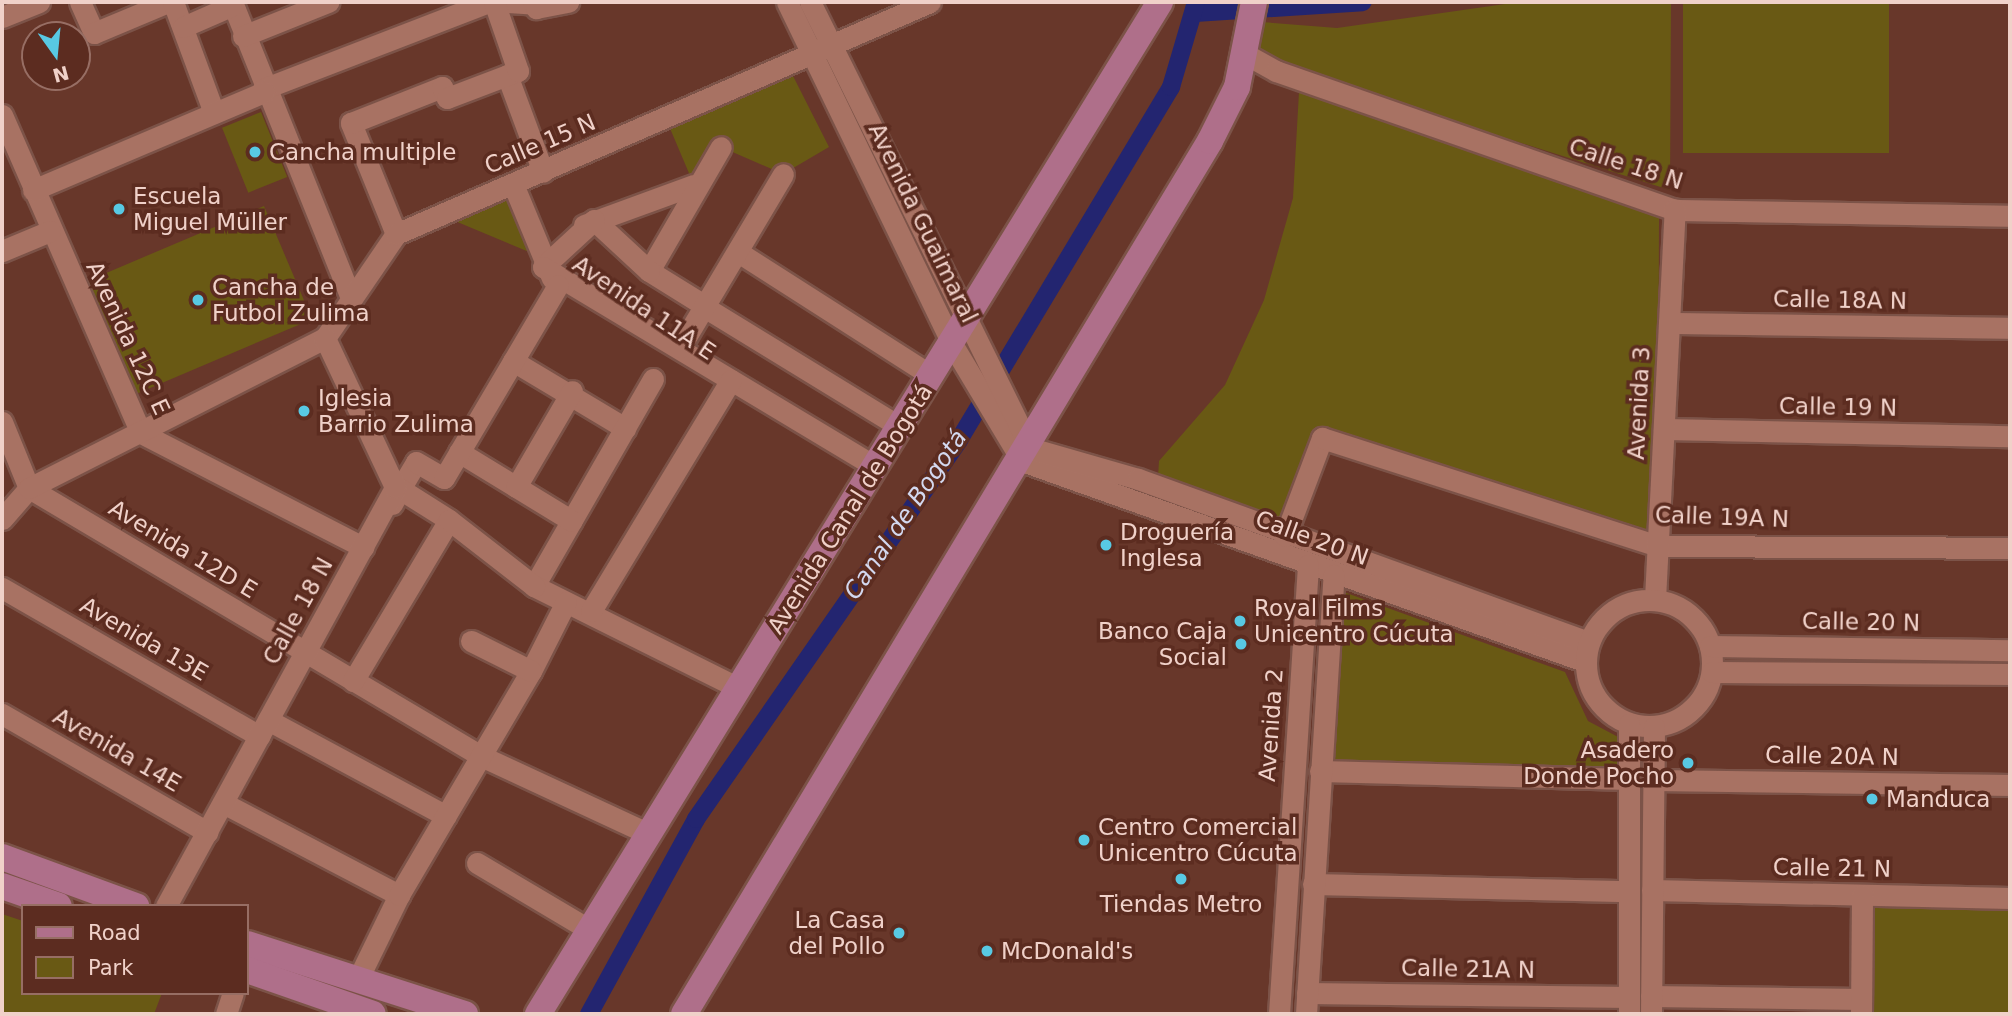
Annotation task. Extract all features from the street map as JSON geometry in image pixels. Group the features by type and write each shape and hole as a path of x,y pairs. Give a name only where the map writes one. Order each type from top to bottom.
{"main road":[{"name":"Avenida Canal de Bogotá","path":"538,1014 932,376 962,341 1160,2"},
{"path":"684,1014 1210,141 1248,45 1254,2"},
{"path":"2,857 131,904"},
{"path":"2,886 52,904"},
{"path":"248,944 360,976 465,1014"},
{"path":"248,970 373,1014"}],"street":[{"path":"2,17 39,2"},
{"path":"80,2 94,33 168,2"},
{"path":"173,2 214,113"},
{"path":"243,36 328,2"},
{"path":"33,190 264,91 491,2 518,71 447,98 442,87 351,123 396,234"},
{"path":"508,2 535,5 568,2"},
{"name":"Avenida Guaimaral","path":"787,2 822,51 962,341 1022,449"},
{"name":"Avenida Guaimaral","path":"810,2 822,51"},
{"name":"Calle 15 N","path":"325,338 350,295 396,234 930,2"},
{"path":"183,27 232,4 264,91 350,295"},
{"name":"Calle 18 N","path":"1248,45 1276,71 1675,210 2010,216"},
{"path":"507,75 543,172"},
{"name":"Avenida 12C E","path":"2,115 50,231 141,433 363,547"},
{"path":"649,271 694,185 721,147"},
{"path":"680,348 783,174"},
{"name":"Avenida 11A E","path":"513,184 543,258 558,285 727,386"},
{"path":"694,185 594,220 543,258 680,348 727,386 876,467"},
{"name":"Avenida 3","path":"1655,599 1675,210"},
{"path":"594,220 649,271 900,427"},
{"path":"2,251 50,231"},
{"path":"738,252 932,376"},
{"path":"306,653 416,462 444,478 558,285"},
{"name":"Calle 18A N","path":"1669,323 2010,328"},
{"path":"2,520 29,488 325,338"},
{"name":"Calle 18 N","path":"169,904 396,487 325,338"},
{"path":"513,361 572,391 625,428"},
{"path":"534,586 653,379"},
{"path":"591,611 727,386"},
{"path":"516,487 572,391"},
{"path":"2,422 29,488"},
{"name":"Calle 19 N","path":"1664,429 2010,436"},
{"name":"Calle 19A N","path":"1285,536 1322,438 1658,546 2010,548"},
{"name":"Calle 20 N","path":"1022,449 1138,479 1586,651"},
{"name":"Calle 20 N","path":"1022,449 1334,575 1586,651"},
{"path":"459,452 572,521"},
{"name":"Avenida 12D E","path":"29,488 481,756 649,834"},
{"path":"400,489 449,520 534,586 591,611 739,688"},
{"path":"353,681 449,520"},
{"name":"Avenida 2","path":"1279,1014 1308,565"},
{"path":"1306,1004 1334,575"},
{"name":"Avenida 13E","path":"2,588 266,726 446,816"},
{"path":"1655,599 1690,614 1710,646 1712,672 1692,709 1654,727 1629,724 1596,700 1586,651 1614,609 1655,599"},
{"path":"248,932 360,976 400,895 531,671 566,602"},
{"path":"471,641 531,671"},
{"name":"Calle 20 N","path":"1710,646 2010,650"},
{"path":"1712,672 2010,674"},
{"name":"Avenida 14E","path":"2,714 207,832"},
{"path":"1629,724 1629,1006"},
{"path":"1654,727 1651,1005 1861,1007 1862,895"},
{"path":"1320,771 1629,779"},
{"name":"Calle 20A N","path":"1653,780 2010,785"},
{"path":"169,904 224,804 400,895"},
{"path":"477,863 590,930"},
{"path":"1313,884 1629,891"},
{"name":"Calle 21 N","path":"1652,890 2010,898"},
{"path":"226,1014 232,995"},
{"name":"Calle 21A N","path":"1306,1004 1629,1006"}],"green space":[{"path":"1519,2 1671,2 1670,190 1275,65 1260,58 1257,47 1262,22 1337,28"},
{"path":"1683,2 1889,2 1889,153 1683,153"},
{"path":"791,72 829,147 783,174 721,147 694,185 669,126"},
{"path":"1299,92 1606,191 1659,217 1658,536 1320,430 1283,529 1158,477 1159,461 1225,385 1264,300 1293,198"},
{"name":"Cancha multiple","path":"261,112 287,177 248,193 222,128"},
{"path":"510,188 534,254 443,216"},
{"name":"Cancha de Futbol Zulima","path":"264,206 312,319 133,395 85,282"},
{"path":"1341,591 1565,672 1588,721 1620,738 1625,769 1330,761"},
{"path":"1872,906 2010,906 2010,1014 1872,1014"},
{"path":"2,914 21,920 21,995 161,995 154,1014 2,1014"}],"waterway":[{"name":"Canal de Bogotá","path":"589,1014 696,819 959,440 1171,87 1196,2"},
{"path":"1195,13 1363,2"}],"place":[{"name":"Cancha multiple","path":"255,152"},
{"name":"Escuela Miguel Müller","path":"119,209"},
{"name":"Cancha de Futbol Zulima","path":"198,300"},
{"name":"Iglesia Barrio Zulima","path":"304,411"},
{"name":"Droguería Inglesa","path":"1106,545"},
{"name":"Royal Films Unicentro Cúcuta","path":"1240,621"},
{"name":"Banco Caja Social","path":"1241,644"},
{"name":"Asadero Donde Pocho","path":"1688,763"},
{"name":"Manduca","path":"1872,799"},
{"name":"Centro Comercial Unicentro Cúcuta","path":"1084,840"},
{"name":"Tiendas Metro","path":"1181,879"},
{"name":"La Casa del Pollo","path":"899,933"},
{"name":"McDonald's","path":"987,951"}]}
